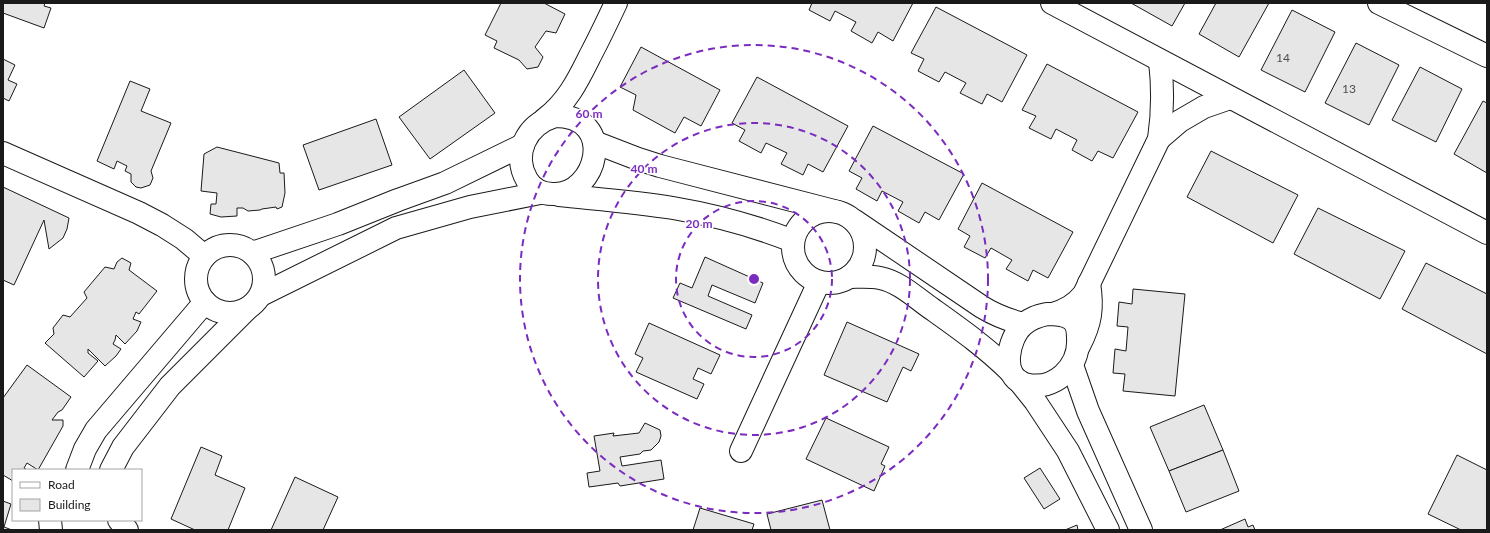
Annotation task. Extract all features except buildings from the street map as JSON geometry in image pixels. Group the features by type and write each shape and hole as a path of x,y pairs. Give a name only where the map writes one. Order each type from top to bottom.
{"street":[{"path":"616,3 578,80 567,98 554,113 537,125 523,144 520,158 522,172 530,184 549,194 672,208 703,214 771,232 793,241"},
{"path":"1052,3 1487,234"},
{"path":"1379,3 1447,35 1487,56"},
{"path":"1447,35 1487,41"},
{"path":"1053,314 1076,304 1084,294 1159,139 1163,106 1163,87 1160,60"},
{"path":"112,469 123,447 170,386 254,302 264,284 264,272 260,261 252,252 240,246 228,245 215,248 204,256 198,267 196,279 198,291 205,302 217,311 232,313 254,302 396,228 470,207 549,194 574,188 587,176 595,154 578,98 578,80"},
{"path":"1159,139 1180,121 1204,107 1230,98"},
{"path":"545,119 555,116 565,116 575,119 589,133 638,159 843,214 982,308 1009,321 1023,324"},
{"path":"252,252 338,224 445,183 523,144"},
{"path":"3,153 139,213 179,236 204,256"},
{"path":"826,211 843,214 857,225 863,235 865,246 864,259 858,269 849,277 840,282 818,282 809,277 796,261 793,252 793,241 797,230 814,214 826,211"},
{"path":"849,277 865,276 880,278 895,284 966,333 996,357 1035,401 1068,451 1108,530"},
{"path":"741,451 818,282"},
{"path":"1089,283 1092,300 1091,316 1086,332 1075,356 1066,372 1055,381 1041,385 1026,384 1015,377 1009,360 1010,347 1014,334 1023,324 1034,317 1053,314 1066,316 1074,322 1078,332 1075,356 1088,411 1141,530"},
{"path":"77,469 85,449 96,430 205,302"},
{"path":"120,521 127,530"}]}
